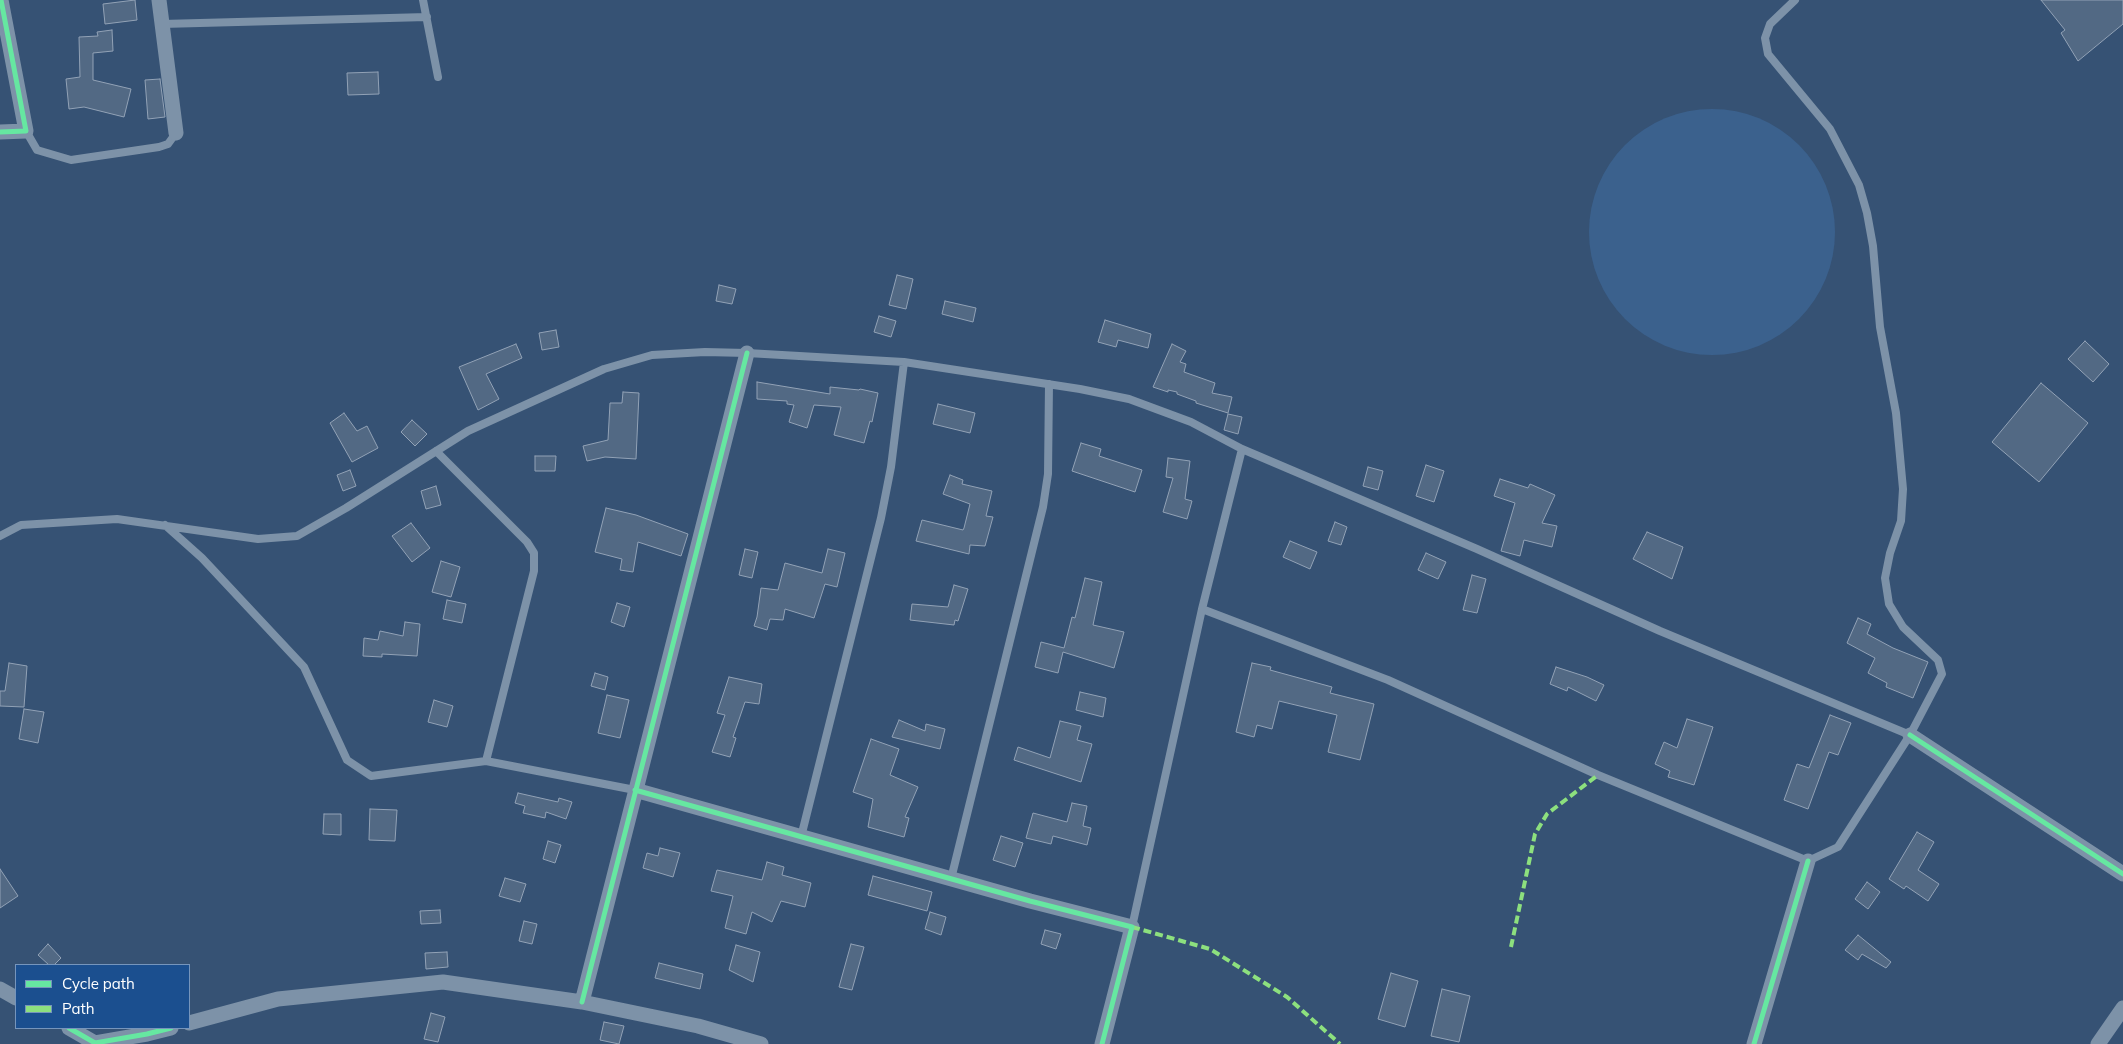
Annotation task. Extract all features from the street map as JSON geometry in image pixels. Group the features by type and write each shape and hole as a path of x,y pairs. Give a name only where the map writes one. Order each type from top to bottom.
{"street":[{"path":"0,132 26,131 1,0"},
{"path":"159,0 176,133"},
{"path":"582,1002 747,353"},
{"path":"1910,735 2123,874"},
{"path":"635,790 951,879 1132,927 1102,1044"},
{"path":"1754,1044 1808,861"},
{"path":"190,1023 278,999 443,982 582,1002 698,1026 762,1044"},
{"path":"0,989 15,997"},
{"path":"2098,1044 2123,1008"},
{"path":"71,1029 94,1043 167,1029"}],"lane":[{"path":"423,0 438,77"},
{"path":"1202,609 1388,680 1598,775 1808,861 1838,847 1910,735 1942,674 1942,667 1938,660 1903,627 1888,604 1885,578 1890,554 1901,521 1903,489 1896,413 1880,327 1873,246 1867,212 1859,185 1830,129 1768,54 1764,38 1770,24 1795,0"},
{"path":"162,24 427,17"},
{"path":"26,131 37,150 71,160 159,147 168,144 176,133"},
{"path":"0,536 21,524 117,519 258,539 297,536 468,431 604,369 652,355 705,352 747,353 904,362 1049,384 1129,399 1191,422 1242,450 1477,549 1678,639 1910,735"},
{"path":"800,837 881,518 891,468 904,362"},
{"path":"951,879 1043,506 1048,474 1049,384"},
{"path":"1132,927 1202,609 1242,450"},
{"path":"436,451 527,542 534,553 534,571 486,761"},
{"path":"165,525 202,558 304,667 348,760 371,776 486,761 635,790"}],"water":[{"path":"1712,109 1736,112 1759,119 1780,130 1799,145 1814,164 1825,185 1832,208 1835,232 1832,256 1825,279 1814,300 1799,319 1780,334 1759,345 1736,352 1712,355 1688,352 1665,345 1644,334 1625,319 1610,300 1599,279 1592,256 1589,232 1592,208 1599,185 1610,164 1625,145 1644,130 1665,119 1688,112"}],"building":[{"path":"135,0 137,20 105,24 103,4"},
{"path":"2041,0 2123,0 2123,24 2078,61 2061,33 2065,30"},
{"path":"112,30 113,51 93,53 93,80 131,89 124,117 84,107 69,109 66,79 80,77 79,37 98,36 97,32"},
{"path":"378,72 379,94 348,95 347,73"},
{"path":"160,79 165,117 148,119 145,80"},
{"path":"897,275 913,279 906,309 889,305"},
{"path":"719,285 736,289 732,304 716,301"},
{"path":"945,301 976,308 973,322 942,314"},
{"path":"879,316 896,321 891,337 874,332"},
{"path":"1105,320 1151,334 1148,348 1118,340 1116,347 1098,342"},
{"path":"556,330 559,347 542,350 539,333"},
{"path":"2085,341 2109,364 2093,382 2068,359"},
{"path":"516,344 522,358 486,374 499,399 478,410 459,367"},
{"path":"1172,344 1186,351 1180,362 1186,364 1184,372 1215,383 1212,393 1232,397 1228,413 1196,403 1196,401 1177,394 1177,392 1168,390 1168,392 1153,387"},
{"path":"757,382 830,394 830,387 860,389 878,393 872,422 870,421 864,443 834,435 841,407 814,405 807,428 789,422 794,405 787,404 787,401 757,399"},
{"path":"2041,383 2088,423 2039,482 1992,442"},
{"path":"623,392 639,393 636,459 605,457 587,461 583,446 608,440 610,403 622,403"},
{"path":"938,404 975,413 970,433 933,424"},
{"path":"344,413 357,431 367,426 378,448 352,462 330,423"},
{"path":"1228,414 1242,417 1238,434 1224,430"},
{"path":"412,420 427,434 415,446 401,432"},
{"path":"1081,443 1101,449 1099,456 1142,470 1135,492 1072,471"},
{"path":"535,456 556,456 555,471 535,471"},
{"path":"1168,458 1190,461 1185,499 1192,501 1187,519 1163,512 1173,478 1166,477"},
{"path":"1426,465 1444,471 1434,502 1416,496"},
{"path":"1368,467 1383,471 1378,490 1363,486"},
{"path":"350,470 356,486 343,491 337,475"},
{"path":"950,475 963,480 962,484 992,491 986,516 993,517 985,546 970,545 969,554 916,541 922,520 963,530 970,504 943,494"},
{"path":"1500,479 1528,488 1530,484 1555,495 1542,523 1557,526 1552,547 1524,540 1520,556 1501,551 1515,503 1494,496"},
{"path":"436,486 441,505 426,509 421,491"},
{"path":"606,508 636,515 688,534 681,556 638,542 633,572 620,570 622,559 595,552"},
{"path":"1335,522 1347,527 1341,545 1328,541"},
{"path":"411,523 430,548 412,562 392,536"},
{"path":"1647,532 1683,547 1672,579 1633,559"},
{"path":"1290,541 1317,552 1310,569 1283,557"},
{"path":"745,549 758,552 752,578 739,575"},
{"path":"828,549 845,553 837,587 825,584 814,618 785,609 783,620 770,619 767,630 754,626 761,588 778,590 785,563 822,573"},
{"path":"1426,553 1446,562 1438,579 1418,570"},
{"path":"441,561 460,567 451,597 432,592"},
{"path":"1472,575 1486,579 1477,613 1463,610"},
{"path":"1085,578 1102,582 1093,625 1124,632 1114,668 1063,652 1058,673 1035,667 1041,642 1064,648 1072,617 1075,618"},
{"path":"954,585 968,589 958,621 955,620 954,625 910,620 912,604 948,607"},
{"path":"447,600 466,604 462,623 443,619"},
{"path":"617,603 630,607 624,627 611,622"},
{"path":"1858,618 1871,624 1867,634 1893,648 1928,662 1913,698 1886,687 1887,683 1868,673 1875,658 1847,643"},
{"path":"405,622 420,624 417,656 382,654 382,657 363,656 364,638 378,640 380,631 403,636"},
{"path":"9,663 27,666 24,707 0,706 0,691 5,691"},
{"path":"1252,663 1271,667 1270,670 1332,687 1330,693 1374,704 1360,760 1328,752 1337,715 1279,701 1272,729 1257,725 1254,737 1236,732"},
{"path":"1556,667 1587,677 1604,685 1596,701 1568,687 1567,691 1550,684"},
{"path":"595,673 608,677 605,690 591,686"},
{"path":"729,677 762,684 759,704 745,702 733,737 736,738 730,757 712,752 725,715 717,713"},
{"path":"1080,692 1106,698 1103,717 1076,710"},
{"path":"607,695 629,700 620,738 598,733"},
{"path":"434,700 453,706 447,727 428,722"},
{"path":"24,709 44,712 38,743 19,739"},
{"path":"1830,715 1851,723 1838,755 1829,752 1808,809 1784,800 1797,764 1809,768"},
{"path":"1687,719 1713,727 1694,785 1668,777 1670,771 1655,764 1664,742 1677,748"},
{"path":"899,720 925,731 926,724 945,729 940,749 892,737"},
{"path":"1060,721 1081,726 1077,740 1092,744 1081,782 1014,760 1018,747 1050,758"},
{"path":"871,739 899,749 890,775 918,787 905,817 909,818 904,837 868,827 873,799 853,792"},
{"path":"518,793 558,802 559,798 572,802 566,819 546,812 545,818 523,813 525,806 515,803"},
{"path":"1072,803 1087,806 1083,826 1091,828 1087,845 1053,836 1051,844 1026,838 1033,813 1067,822"},
{"path":"370,809 397,810 395,841 369,840"},
{"path":"324,814 341,814 341,835 323,834"},
{"path":"1917,832 1934,842 1918,870 1939,884 1928,901 1906,886 1904,889 1889,879"},
{"path":"1001,836 1023,843 1015,867 993,860"},
{"path":"548,841 561,845 555,863 543,859"},
{"path":"660,848 680,853 673,877 643,868 647,853 658,856"},
{"path":"767,862 784,867 782,875 811,883 805,907 781,901 772,922 752,912 746,934 725,928 733,896 711,891 717,870 762,880"},
{"path":"0,869 18,896 0,908"},
{"path":"873,876 932,892 927,911 868,895"},
{"path":"505,878 526,884 520,902 499,896"},
{"path":"1867,882 1880,892 1868,909 1855,899"},
{"path":"440,910 441,923 421,924 420,911"},
{"path":"930,912 946,917 941,935 925,929"},
{"path":"524,921 537,924 532,944 519,941"},
{"path":"1045,930 1061,934 1056,949 1041,944"},
{"path":"1858,935 1891,962 1886,968 1862,954 1858,960 1845,950"},
{"path":"48,944 61,958 55,964 48,964 38,955"},
{"path":"851,944 864,947 852,990 839,987"},
{"path":"736,945 760,952 753,982 729,970"},
{"path":"447,952 448,967 426,969 425,953"},
{"path":"659,963 703,974 700,989 655,978"},
{"path":"1391,973 1418,981 1405,1027 1378,1019"},
{"path":"1442,989 1470,996 1459,1042 1431,1036"},
{"path":"431,1013 445,1017 438,1042 424,1039"},
{"path":"604,1022 624,1026 619,1044 600,1040"}],"marked path":[{"path":"1511,947 1535,834 1547,814 1598,775"},
{"path":"1132,927 1210,949 1287,997 1340,1044"}],"cycle path":[{"path":"0,132 26,131 1,0"},
{"path":"582,1002 747,353"},
{"path":"1910,735 2123,874"},
{"path":"635,790 1030,901 1132,927 1102,1044"},
{"path":"1754,1044 1808,861"},
{"path":"71,1029 95,1043 167,1029"}]}
